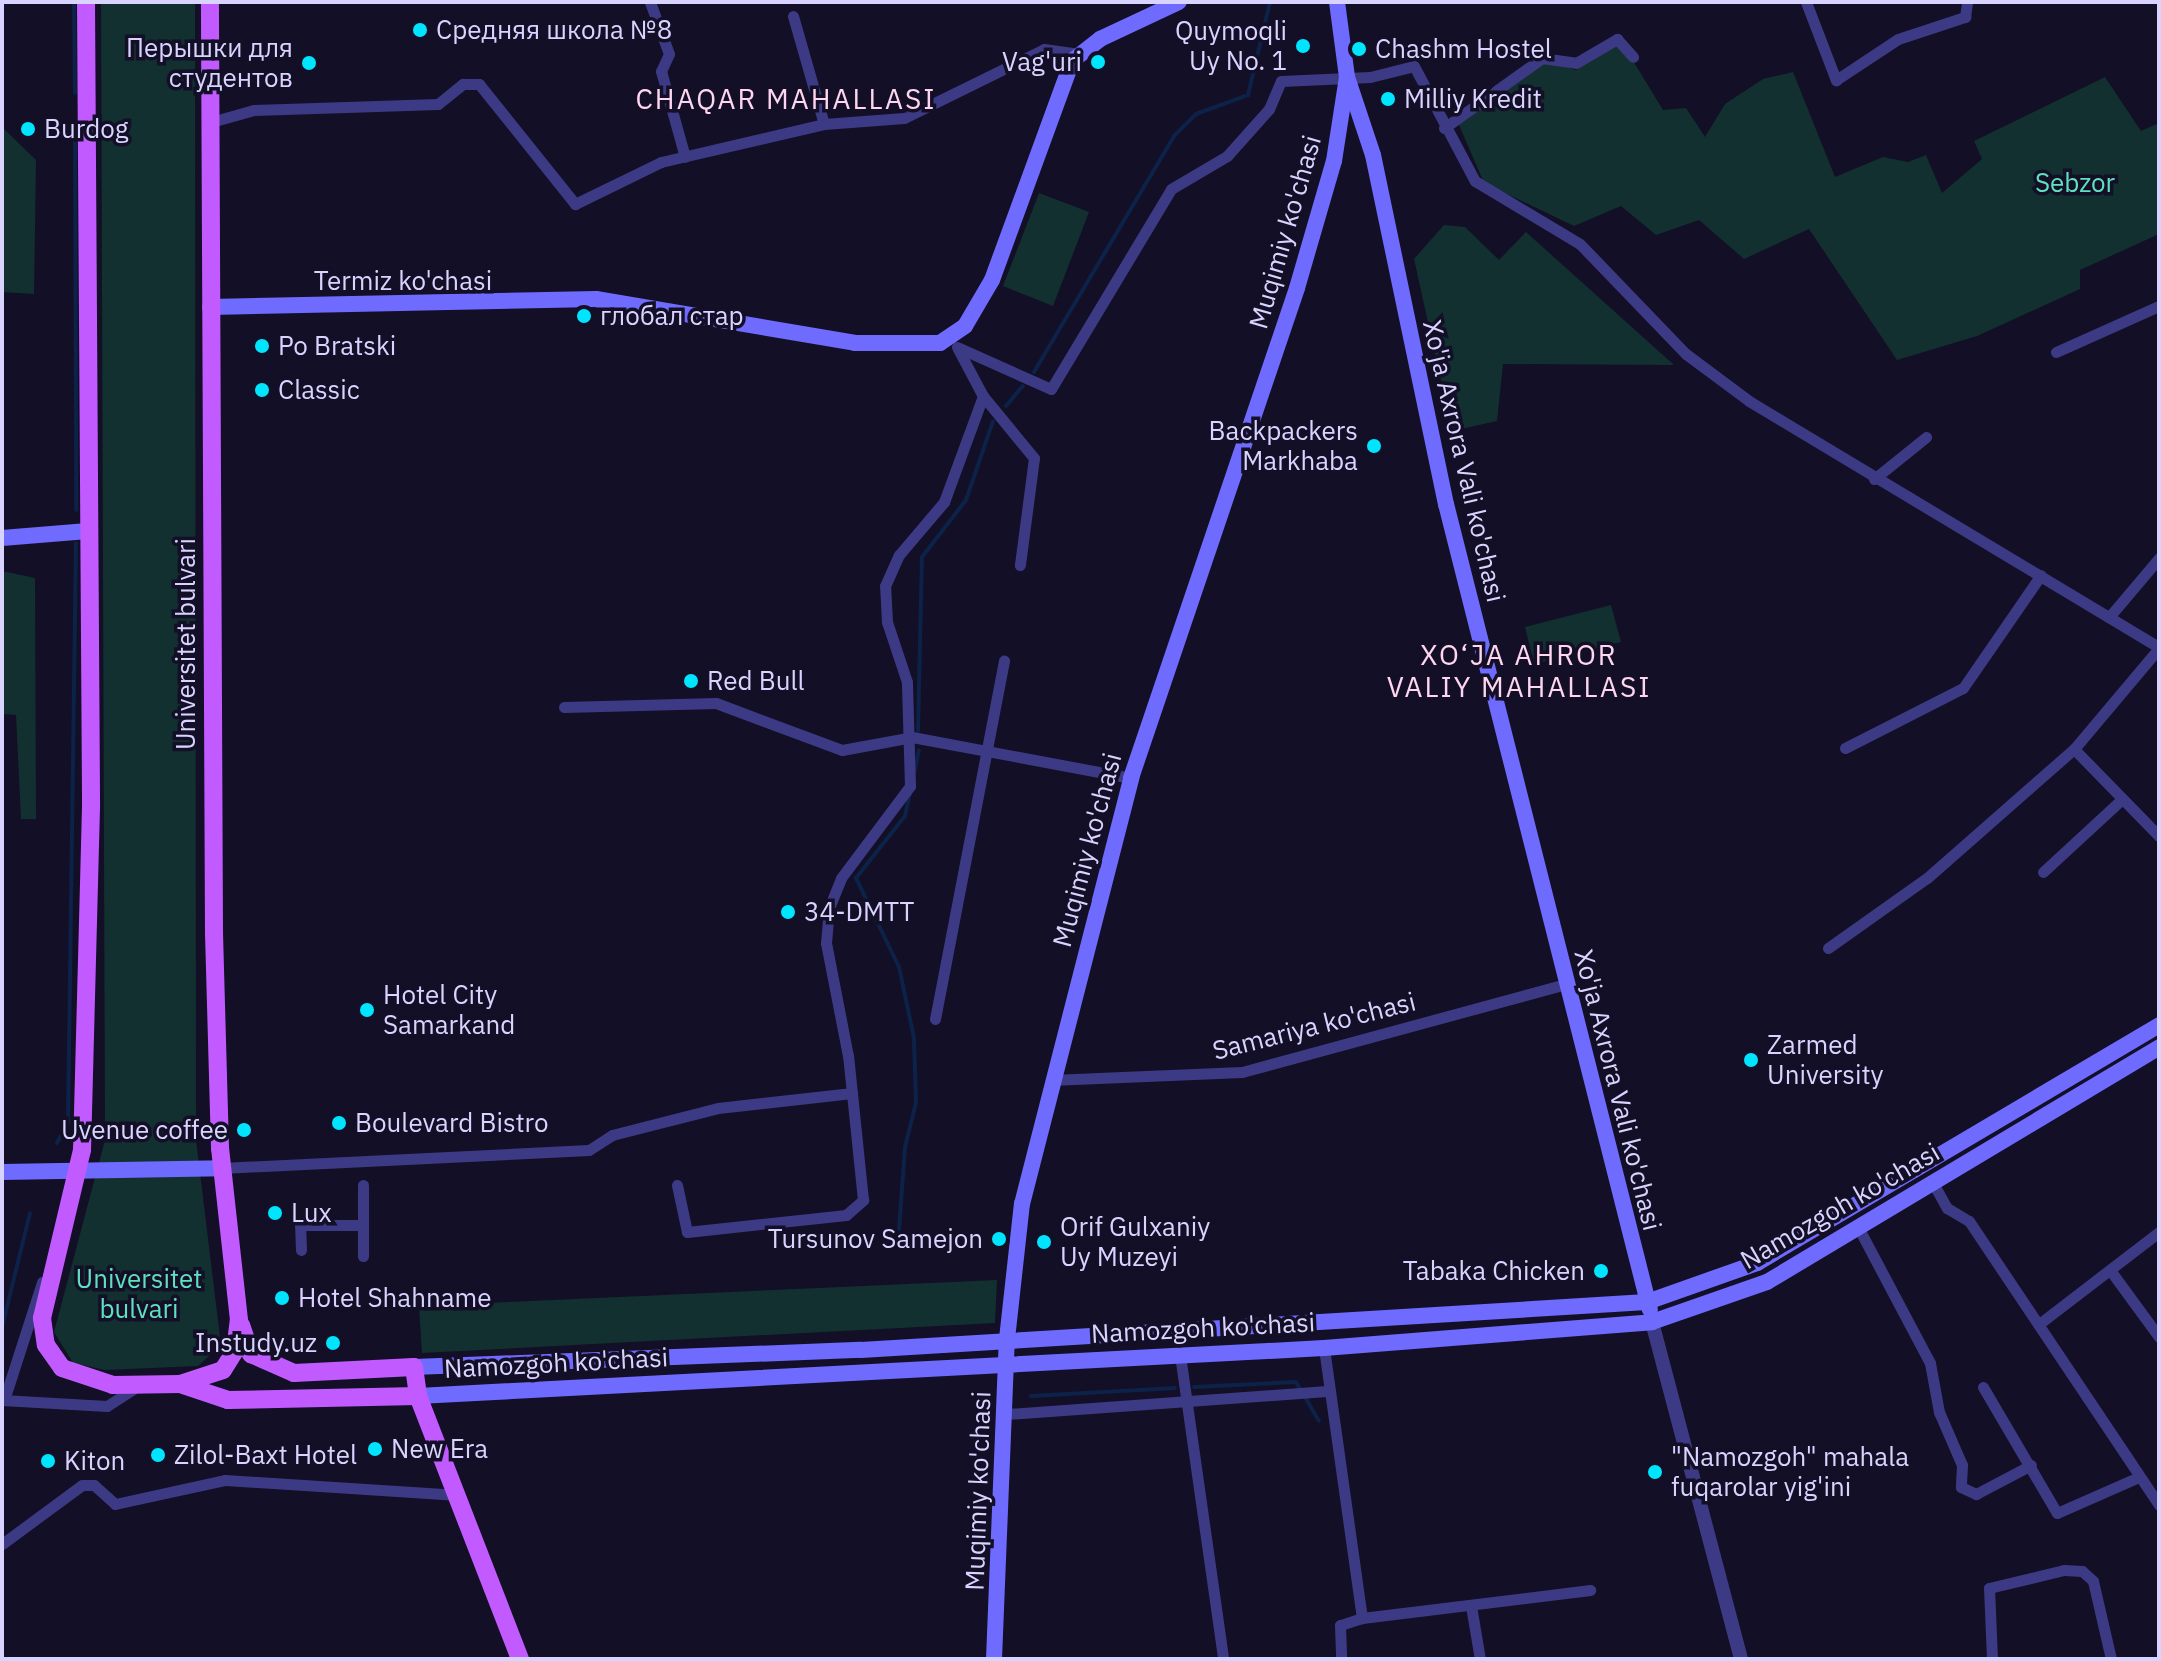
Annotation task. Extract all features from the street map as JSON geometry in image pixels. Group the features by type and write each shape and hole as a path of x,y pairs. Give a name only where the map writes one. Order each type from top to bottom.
{"main road":[{"name":"Universitet bulvari","path":"86,2 91,807 79,1173 42,1318 51,1357 85,1379 140,1384 180,1384 223,1370 235,1351 239,1320 222,1168 210,307 210,2"},
{"path":"954,343 992,280 1060,82 1078,54 1179,2"},
{"name":"Xo'ja Axrora Vali ko'chasi","path":"1337,2 1347,77 1373,155 1446,504 1652,1322"},
{"name":"Muqimiy ko'chasi","path":"994,1659 1007,1414 1007,1339 1022,1204 1051,1080 1131,778 1297,288 1334,161 1347,77"},
{"name":"Termiz ko'chasi","path":"210,307 596,299 855,343 916,347 954,343"},
{"path":"2,538 88,531"},
{"name":"Namozgoh ko'chasi","path":"239,1320 251,1354 294,1373 732,1356 1647,1302 1757,1263 2159,1025"},
{"name":"Namozgoh ko'chasi","path":"180,1384 228,1400 418,1396 1324,1348 1652,1322 1767,1282 2159,1047"},
{"path":"2,1172 222,1168"},
{"path":"731,1381 732,1356"},
{"path":"414,1367 418,1396 520,1659"}],"street":[{"path":"650,2 669,54 661,71 685,157"},
{"path":"1806,2 1836,80 1898,39 1960,20 1967,2"},
{"path":"793,16 824,124"},
{"path":"1444,128 1542,58 1576,63 1617,39 1633,57"},
{"path":"211,122 254,110 438,104 463,84 479,84 575,204 685,157 824,124 904,118 1044,49 1078,54"},
{"path":"954,343 1051,389 1178,181 1227,156 1269,109 1281,81 1347,77 1414,66 1444,128 1487,192 1580,244 1686,354 1874,479 2041,575 2159,648 2074,749 1927,878 1828,948"},
{"path":"2056,352 2159,307"},
{"path":"954,343 983,396 1029,444 1037,468 1020,565"},
{"path":"677,1185 687,1232 857,1211 863,1200 852,1093 832,993 829,908 841,878 905,799 912,737 885,586 899,555 944,502 983,396"},
{"path":"1874,479 1926,437"},
{"path":"2110,616 2159,558"},
{"path":"1845,748 1963,688 2041,575"},
{"path":"935,1019 981,753 990,742 1004,661"},
{"path":"564,707 716,703 842,750 912,737 981,753 1131,778"},
{"path":"2074,749 2159,836"},
{"path":"2043,872 2122,799"},
{"name":"Samariya ko'chasi","path":"1051,1080 1242,1072 1566,984"},
{"path":"222,1168 575,1152 634,1128 718,1108 852,1093"},
{"path":"1933,1183 2039,1324 2159,1505"},
{"path":"363,1185 363,1256"},
{"path":"301,1250 300,1225 363,1225"},
{"path":"1858,1227 1930,1363 1939,1412 1962,1465 1961,1487 1976,1494 2031,1465"},
{"path":"2039,1324 2159,1232"},
{"path":"58,1260 42,1282 3,1400 107,1406 140,1384"},
{"path":"2110,1270 2159,1337"},
{"path":"1652,1322 1741,1659"},
{"path":"1324,1348 1362,1618"},
{"path":"1180,1355 1223,1659"},
{"path":"1983,1387 2057,1513 2139,1477"},
{"path":"1007,1414 1187,1393 1294,1396 1330,1391"},
{"path":"2,1544 82,1485 94,1485 115,1504 225,1480 455,1495"},
{"path":"1992,1659 1989,1588 2064,1570 2082,1571 2093,1581 2111,1659"},
{"path":"1341,1659 1340,1625 1362,1618 1590,1590"},
{"path":"1471,1606 1480,1659"}],"green space":[{"name":"Universitet bulvari","path":"101,2 195,2 196,1140 221,1345 198,1366 105,1370 73,1363 54,1332 105,1140"},
{"name":"Sebzor","path":"1621,41 1663,110 1686,108 1705,137 1725,104 1763,79 1793,72 1835,177 1883,157 1908,162 1926,155 1942,193 1982,159 1974,141 2105,77 2141,131 2159,123 2159,234 2080,270 2080,289 1977,336 1897,360 1809,229 1744,259 1699,220 1656,235 1621,206 1574,226 1484,183 1456,118 1539,58 1576,70"},
{"path":"2,127 36,160 34,294 2,292"},
{"path":"1039,193 1089,212 1053,306 1003,286"},
{"path":"1444,225 1465,227 1499,260 1526,232 1674,365 1503,364 1497,421 1452,431 1414,259"},
{"path":"2,571 35,578 36,819 21,819 16,715 2,714"},
{"path":"1611,605 1621,642 1534,664 1525,627"},
{"path":"997,1280 995,1323 422,1353 419,1306"}],"waterway":[{"path":"74,2 75,93"},
{"path":"1034,372 1174,136 1196,114 1248,95 1270,2"},
{"path":"75,130 76,510"},
{"path":"1006,406 1023,386"},
{"path":"918,731 922,557 966,500 993,421"},
{"path":"57,1143 68,1122 76,543"},
{"path":"898,1243 905,1147 916,1103 914,1038 899,967 856,878 905,816 919,750"},
{"path":"2,1327 30,1213"},
{"path":"1194,1387 1296,1382 1319,1421"},
{"path":"1031,1396 1175,1388"}],"place":[{"name":"Средняя школа №8","path":"420,30"},
{"name":"Quymoqli Uy No. 1","path":"1303,46"},
{"name":"Chashm Hostel","path":"1359,49"},
{"name":"Vag'uri","path":"1098,62"},
{"name":"Перышки для студентов","path":"309,63"},
{"name":"Milliy Kredit","path":"1388,99"},
{"name":"Burdog","path":"28,129"},
{"name":"глобал стар","path":"584,316"},
{"name":"Po Bratski","path":"262,346"},
{"name":"Classic","path":"262,390"},
{"name":"Backpackers Markhaba","path":"1374,446"},
{"name":"Red Bull","path":"691,681"},
{"name":"34-DMTT","path":"788,912"},
{"name":"Hotel City Samarkand","path":"367,1010"},
{"name":"Zarmed University","path":"1751,1060"},
{"name":"Boulevard Bistro","path":"339,1123"},
{"name":"Uvenue coffee","path":"244,1130"},
{"name":"Lux","path":"275,1213"},
{"name":"Tursunov Samejon","path":"999,1239"},
{"name":"Orif Gulxaniy Uy Muzeyi","path":"1044,1242"},
{"name":"Tabaka Chicken","path":"1601,1271"},
{"name":"Hotel Shahname","path":"282,1298"},
{"name":"Instudy.uz","path":"333,1343"},
{"name":"New Era","path":"375,1449"},
{"name":"Zilol-Baxt Hotel","path":"158,1455"},
{"name":"Kiton","path":"48,1461"},
{"name":"\"Namozgoh\" mahala fuqarolar yig'ini","path":"1655,1472"}],"district":[{"name":"CHAQAR MAHALLASI","path":"786,99"},
{"name":"XO‘JA AHROR VALIY MAHALLASI","path":"1519,671"}]}
